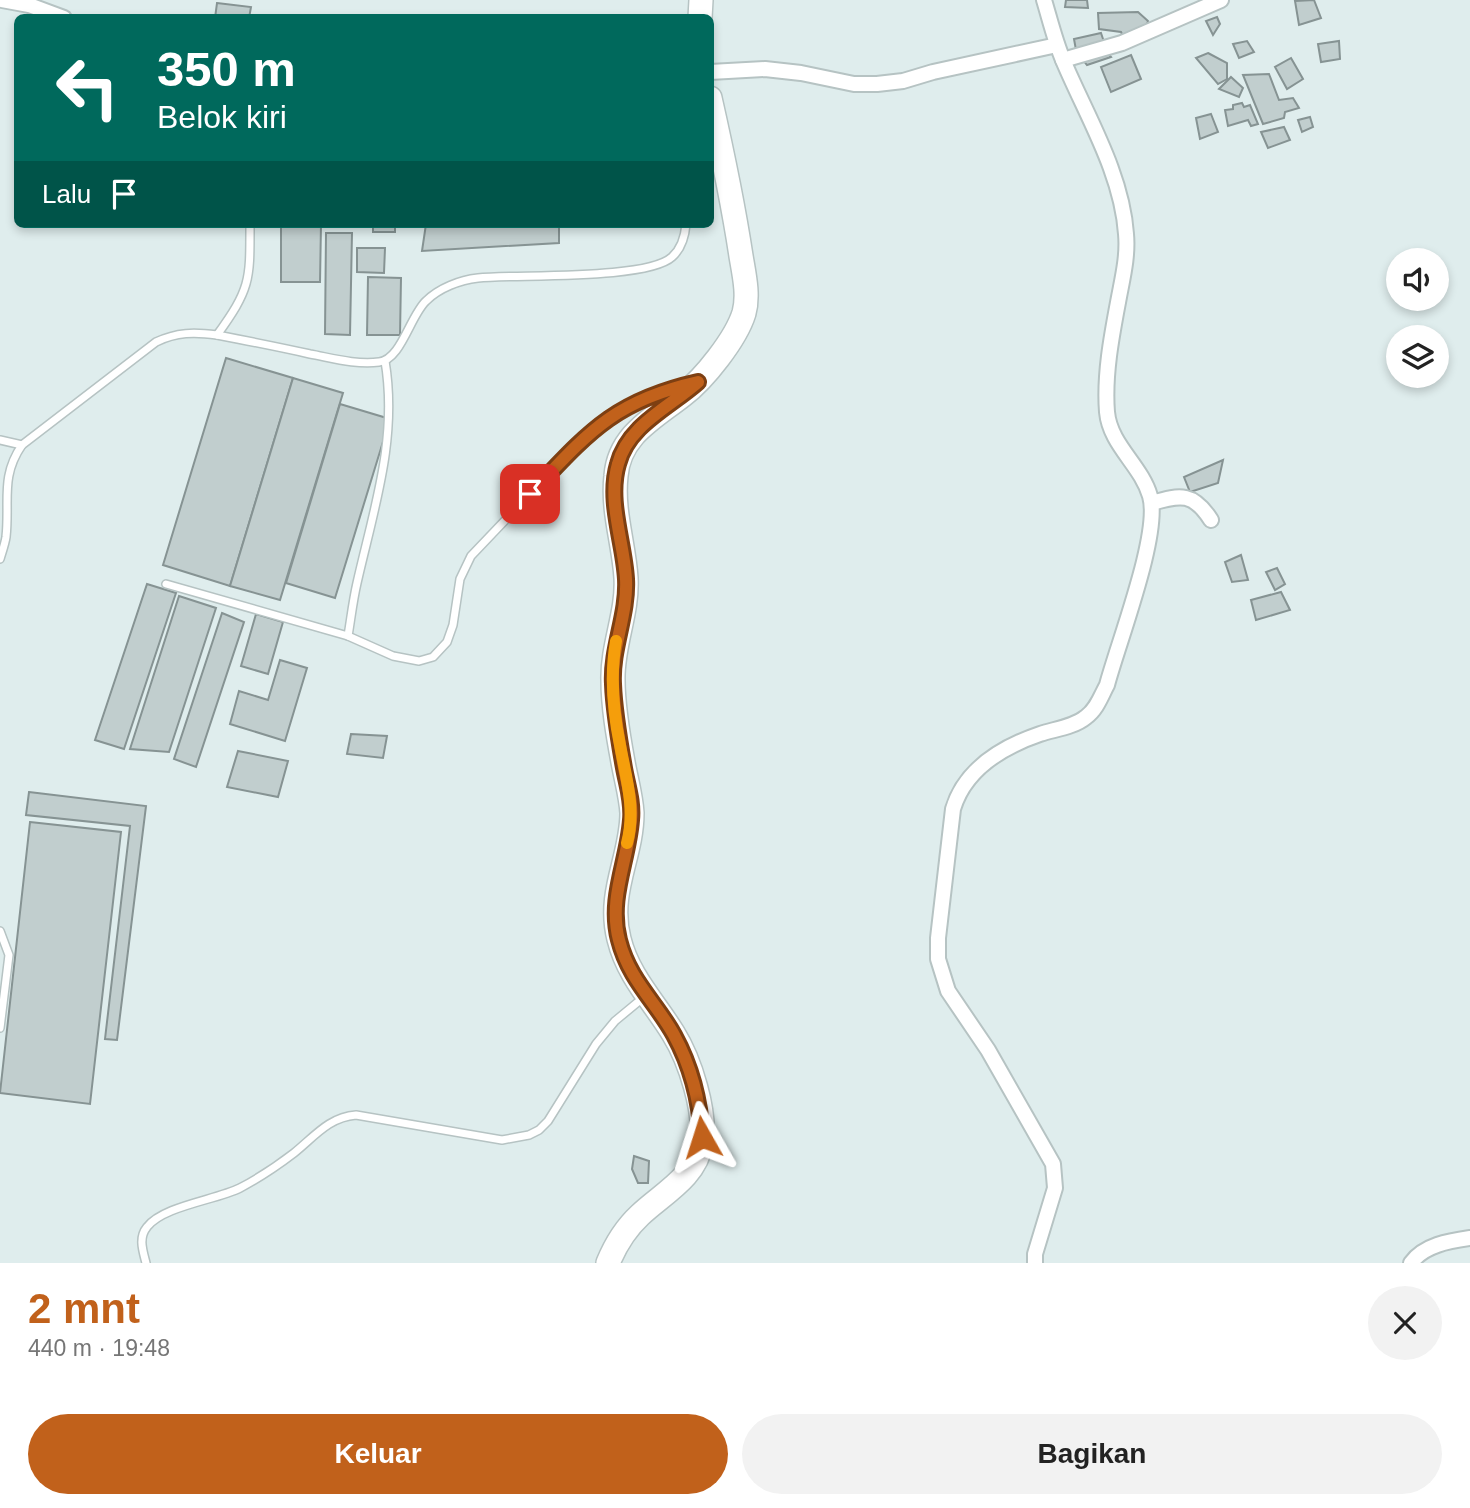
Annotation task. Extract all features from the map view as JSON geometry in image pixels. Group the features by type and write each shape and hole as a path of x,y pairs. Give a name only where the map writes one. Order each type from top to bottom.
{"main road":[{"path":"608,1263 616,1245 637,1218 686,1175 699,1155 701,1146 701,1114 687,1065 674,1035 627,964 619,940 615,916 618,880 632,817 619,742 613,682 614,652 626,595 624,557 617,522 616,474 624,449 633,435 698,382 740,323 746,299 735,219 715,141"}],"street":[{"path":"2,0 30,3 55,14"},
{"path":"1035,1263 1035,1254 1055,1188 1053,1164 988,1050 948,991 938,959 950,826 957,794 968,777 980,766 1016,743 1079,722 1098,704 1107,685 1143,564 1151,528 1152,503 1138,469 1124,452 1107,414 1108,374 1126,255 1122,208 1105,157 1057,45 1044,0"},
{"path":"1063,60 1122,43 1221,0"},
{"path":"714,72 765,69 877,84 903,81 1057,45"},
{"path":"1152,503 1175,497 1188,498 1199,504 1211,520"},
{"path":"1410,1263 1438,1244 1470,1238"}],"lane":[{"path":"217,335 238,305 248,280 250,228"},
{"path":"0,559 6,538 6,481 12,458 22,445 156,342 182,333 217,335 341,360 385,361 395,351 425,302 454,284 477,278 601,273 657,266 678,251 685,228"},
{"path":"348,636 356,586 383,482 389,442 390,387 385,361"},
{"path":"166,584 348,636 393,656 419,661 433,657 447,642 453,625 460,579 471,556 551,471 592,429 618,411 652,395 698,382"},
{"path":"0,440 22,445"},
{"path":"0,931 9,955 0,1028"},
{"path":"146,1263 141,1240 146,1228 153,1222 186,1206 237,1189 257,1178 337,1119 356,1115 502,1140 529,1135 539,1130 548,1121 596,1044 615,1021 646,996"}],"building":[{"path":"1066,0 1087,0 1088,8 1065,7"},
{"path":"1314,0 1321,18 1299,25 1295,1"},
{"path":"217,3 251,7 250,14 216,14"},
{"path":"1138,12 1148,21 1146,27 1124,38 1121,32 1099,29 1098,13"},
{"path":"1217,17 1220,24 1213,35 1206,21"},
{"path":"1101,33 1104,42 1076,50 1074,39"},
{"path":"1247,41 1254,52 1239,58 1233,44"},
{"path":"1339,41 1340,59 1321,62 1318,44"},
{"path":"1106,51 1111,57 1087,65 1083,60"},
{"path":"1208,53 1227,63 1227,79 1218,84 1196,58"},
{"path":"1131,55 1141,79 1111,92 1101,67"},
{"path":"1291,58 1303,79 1287,89 1275,67"},
{"path":"1269,74 1279,100 1293,98 1299,108 1285,112 1284,118 1263,124 1243,75"},
{"path":"1231,77 1243,88 1239,97 1219,89"},
{"path":"1242,103 1244,107 1250,105 1258,124 1251,126 1248,120 1228,126 1225,110 1233,109 1233,105"},
{"path":"1211,114 1218,132 1200,139 1196,118"},
{"path":"1310,117 1313,127 1302,132 1298,120"},
{"path":"1284,127 1290,140 1268,148 1261,132"},
{"path":"281,228 321,228 320,282 281,282"},
{"path":"373,228 395,228 395,232 373,232"},
{"path":"425,228 559,228 559,243 422,251"},
{"path":"326,233 352,233 350,335 325,334"},
{"path":"357,248 385,248 384,273 357,272"},
{"path":"368,277 401,278 400,335 367,335"},
{"path":"226,358 293,378 230,586 163,565"},
{"path":"293,378 343,393 280,600 230,586"},
{"path":"340,404 390,419 335,598 286,583"},
{"path":"1223,460 1218,483 1190,492 1184,477"},
{"path":"1241,555 1248,580 1232,582 1225,562"},
{"path":"1277,568 1285,584 1275,590 1266,572"},
{"path":"147,584 176,593 124,749 95,740"},
{"path":"1281,592 1290,610 1256,620 1251,600"},
{"path":"179,596 216,608 169,752 130,749"},
{"path":"222,613 244,622 196,767 174,759"},
{"path":"256,614 283,622 268,674 241,666"},
{"path":"280,660 307,668 285,741 230,724 239,691 268,700"},
{"path":"351,734 387,736 383,758 347,754"},
{"path":"238,751 288,761 278,797 227,787"},
{"path":"29,792 146,806 117,1040 105,1039 130,826 26,815"},
{"path":"30,822 121,832 90,1104 0,1093"},
{"path":"634,1156 649,1161 648,1183 638,1183 632,1169"}],"slow traffic":[{"path":"616,641 613,661 615,716 632,817 627,843"}],"route":[{"path":"530,494 592,429 618,411 642,399 698,382 633,435 618,462 615,492 626,595 613,661 613,682 615,716 632,817 618,880 615,916 619,940 627,964 674,1035 687,1065 701,1114 702,1137"}]}
